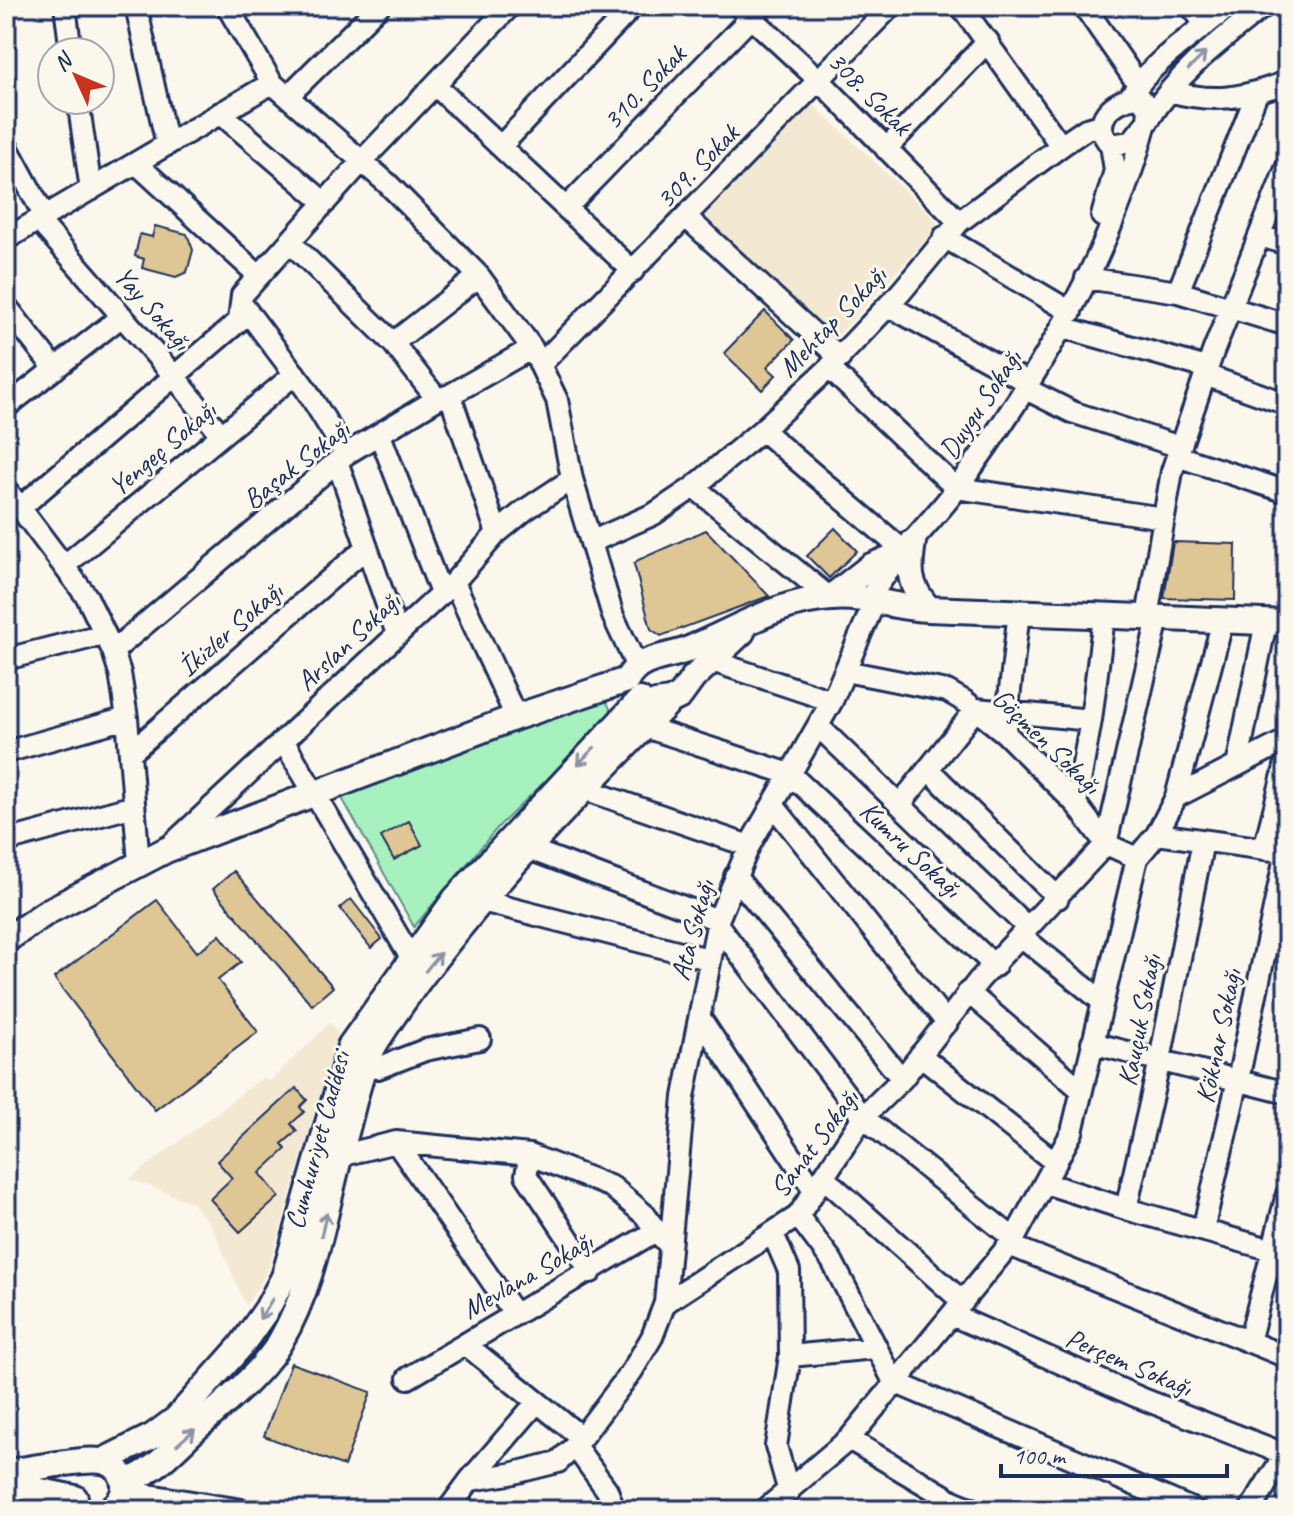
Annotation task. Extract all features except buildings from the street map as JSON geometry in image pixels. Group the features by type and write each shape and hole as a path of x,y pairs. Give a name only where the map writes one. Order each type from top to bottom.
{"main road":[{"path":"830,598 871,566 909,547 913,588 929,609"},
{"path":"6,940 47,912 166,850 516,717 635,682 653,659 672,655 787,605 830,598 929,609 1277,623"},
{"path":"635,682 651,703 670,701 680,696 693,678 765,612"},
{"path":"672,655 687,662 693,678"},
{"name":"Cumhuriyet Caddesi","path":"99,1460 153,1436 176,1419 241,1346 267,1309 284,1277 350,1046 455,899 635,682"},
{"name":"Cumhuriyet Caddesi","path":"120,1495 234,1395 279,1344 297,1307 318,1250 339,1156 364,1067 376,1041 482,901 670,701"},
{"path":"79,1506 72,1482 75,1474 87,1463 99,1460"},
{"path":"6,1472 99,1460 117,1468 120,1495"},
{"path":"6,1484 79,1506"}],"street":[{"path":"65,6 69,36"},
{"path":"136,6 167,145"},
{"path":"227,6 280,89 362,161 479,276 536,356 557,400 572,479 635,682"},
{"path":"6,239 220,113 280,89 379,6"},
{"path":"21,507 239,321 242,295 362,161 510,6"},
{"path":"501,146 633,6"},
{"name":"309. Sokak","path":"536,356 633,271 891,6"},
{"path":"961,6 1061,146"},
{"path":"1084,6 1151,114 1127,185 1086,278"},
{"path":"1191,6 1206,25"},
{"path":"1086,278 1115,170 1111,145 1101,125 1107,111 1230,6"},
{"path":"1111,145 1131,142 1169,91 1199,59 1264,6"},
{"name":"308. Sokak","path":"751,10 886,149 952,229 1066,319 1287,404"},
{"name":"310. Sokak","path":"566,208 751,10"},
{"path":"886,149 988,41"},
{"path":"1169,91 1212,100 1257,93 1287,82"},
{"path":"435,85 633,271"},
{"path":"1178,292 1257,93"},
{"path":"220,113 325,203"},
{"path":"80,116 91,190"},
{"name":"Mehtap Sokağı","path":"591,542 654,514 694,487 762,430 834,363 889,306 952,229 1061,146 1086,129 1101,125"},
{"name":"Yay Sokağı","path":"6,145 42,219 221,435"},
{"path":"136,163 259,276"},
{"path":"1137,858 1106,844 1152,617 1172,471 1206,372 1286,172"},
{"path":"686,217 956,488 1164,518"},
{"path":"1260,236 1287,244"},
{"path":"290,242 443,397 497,533"},
{"path":"393,343 479,276"},
{"path":"1086,278 1178,292 1287,325"},
{"name":"Duygu Sokağı","path":"873,603 903,562 909,547 956,488 1028,386 1086,278"},
{"path":"241,303 295,374 342,458 367,547 397,634"},
{"path":"6,306 55,369"},
{"path":"889,306 1072,412 1287,492"},
{"path":"6,407 122,316"},
{"name":"Başak Sokağı","path":"109,643 342,458 443,397 536,356"},
{"name":"Yengeç Sokağı","path":"64,566 295,374"},
{"path":"762,430 909,547"},
{"path":"380,435 447,587 516,717"},
{"name":"Arslan Sokağı","path":"166,850 447,587 497,533 572,479"},
{"path":"694,487 830,598"},
{"path":"6,489 87,597 120,673 127,718 139,863"},
{"name":"İkizler Sokağı","path":"130,753 367,547"},
{"name":"Ata Sokağı","path":"665,1303 663,1239 684,1097 717,922 749,846 832,701 873,603"},
{"path":"1019,611 1006,723 1091,720"},
{"path":"1076,804 1104,617"},
{"path":"784,1502 849,1439 1011,1242 1072,1132 1137,858 1157,834 1176,797 1223,620"},
{"path":"1237,766 1277,623"},
{"path":"8,656 109,643"},
{"path":"712,661 832,701"},
{"name":"Göçmen Sokağı","path":"845,671 947,691 1006,723 1106,844"},
{"path":"901,803 976,709"},
{"path":"6,752 127,718"},
{"path":"645,727 790,774"},
{"path":"819,727 901,803 1024,932 1103,1002"},
{"path":"283,740 411,958"},
{"path":"1176,797 1287,740"},
{"path":"1264,849 1286,763 1265,752"},
{"path":"928,769 1058,898"},
{"name":"Kumru Sokağı","path":"790,774 995,966"},
{"path":"584,789 749,846"},
{"path":"773,805 947,1023"},
{"path":"6,841 134,806"},
{"path":"1157,834 1286,852"},
{"name":"Kauçuk Sokağı","path":"1126,1209 1160,1060 1203,841"},
{"name":"Sanat Sokağı","path":"665,1303 798,1216 863,1117 902,1079 968,992 1106,844"},
{"path":"529,849 717,922 863,1117 1011,1242 1287,1357"},
{"name":"Köknar Sokağı","path":"1203,1230 1286,852"},
{"path":"735,876 902,1079"},
{"path":"482,901 708,959"},
{"path":"968,992 1080,1089"},
{"name":"Perçem Sokağı","path":"700,1018 818,1183 957,1309 1138,1397 1286,1454"},
{"path":"364,1067 378,1068 425,1050 480,1039"},
{"path":"1092,1043 1287,1093"},
{"path":"920,1055 1056,1163"},
{"path":"339,1156 396,1142 530,1155 612,1187 645,1215 663,1239"},
{"path":"396,1142 515,1315"},
{"path":"530,1155 526,1175 591,1272"},
{"path":"1045,1183 1280,1252"},
{"path":"1249,1342 1280,1252 1287,1194"},
{"path":"798,1216 832,1261 894,1382 1194,1510"},
{"path":"773,1234 789,1271 790,1356 776,1446 784,1502"},
{"name":"Mevlana Sokağı","path":"408,1378 591,1272 663,1239"},
{"path":"470,1480 558,1462 632,1371 652,1337 665,1303"},
{"path":"465,1344 537,1402 578,1441 607,1490 614,1510"},
{"path":"790,1356 875,1348"},
{"path":"448,1510 537,1402"},
{"path":"849,1439 953,1501 975,1510"},
{"path":"1250,1510 1286,1454"},
{"path":"120,1495 162,1510"},
{"path":"120,1495 242,1510"}],"shaded area":[{"path":"813,104 935,219 938,227 836,337 826,338 698,217"},
{"path":"330,1023 338,1032 268,1270 246,1306 212,1226 191,1202 130,1179 263,1077 269,1082"}],"green space":[{"path":"605,698 613,715 498,827 414,927 342,798 354,788"}]}
